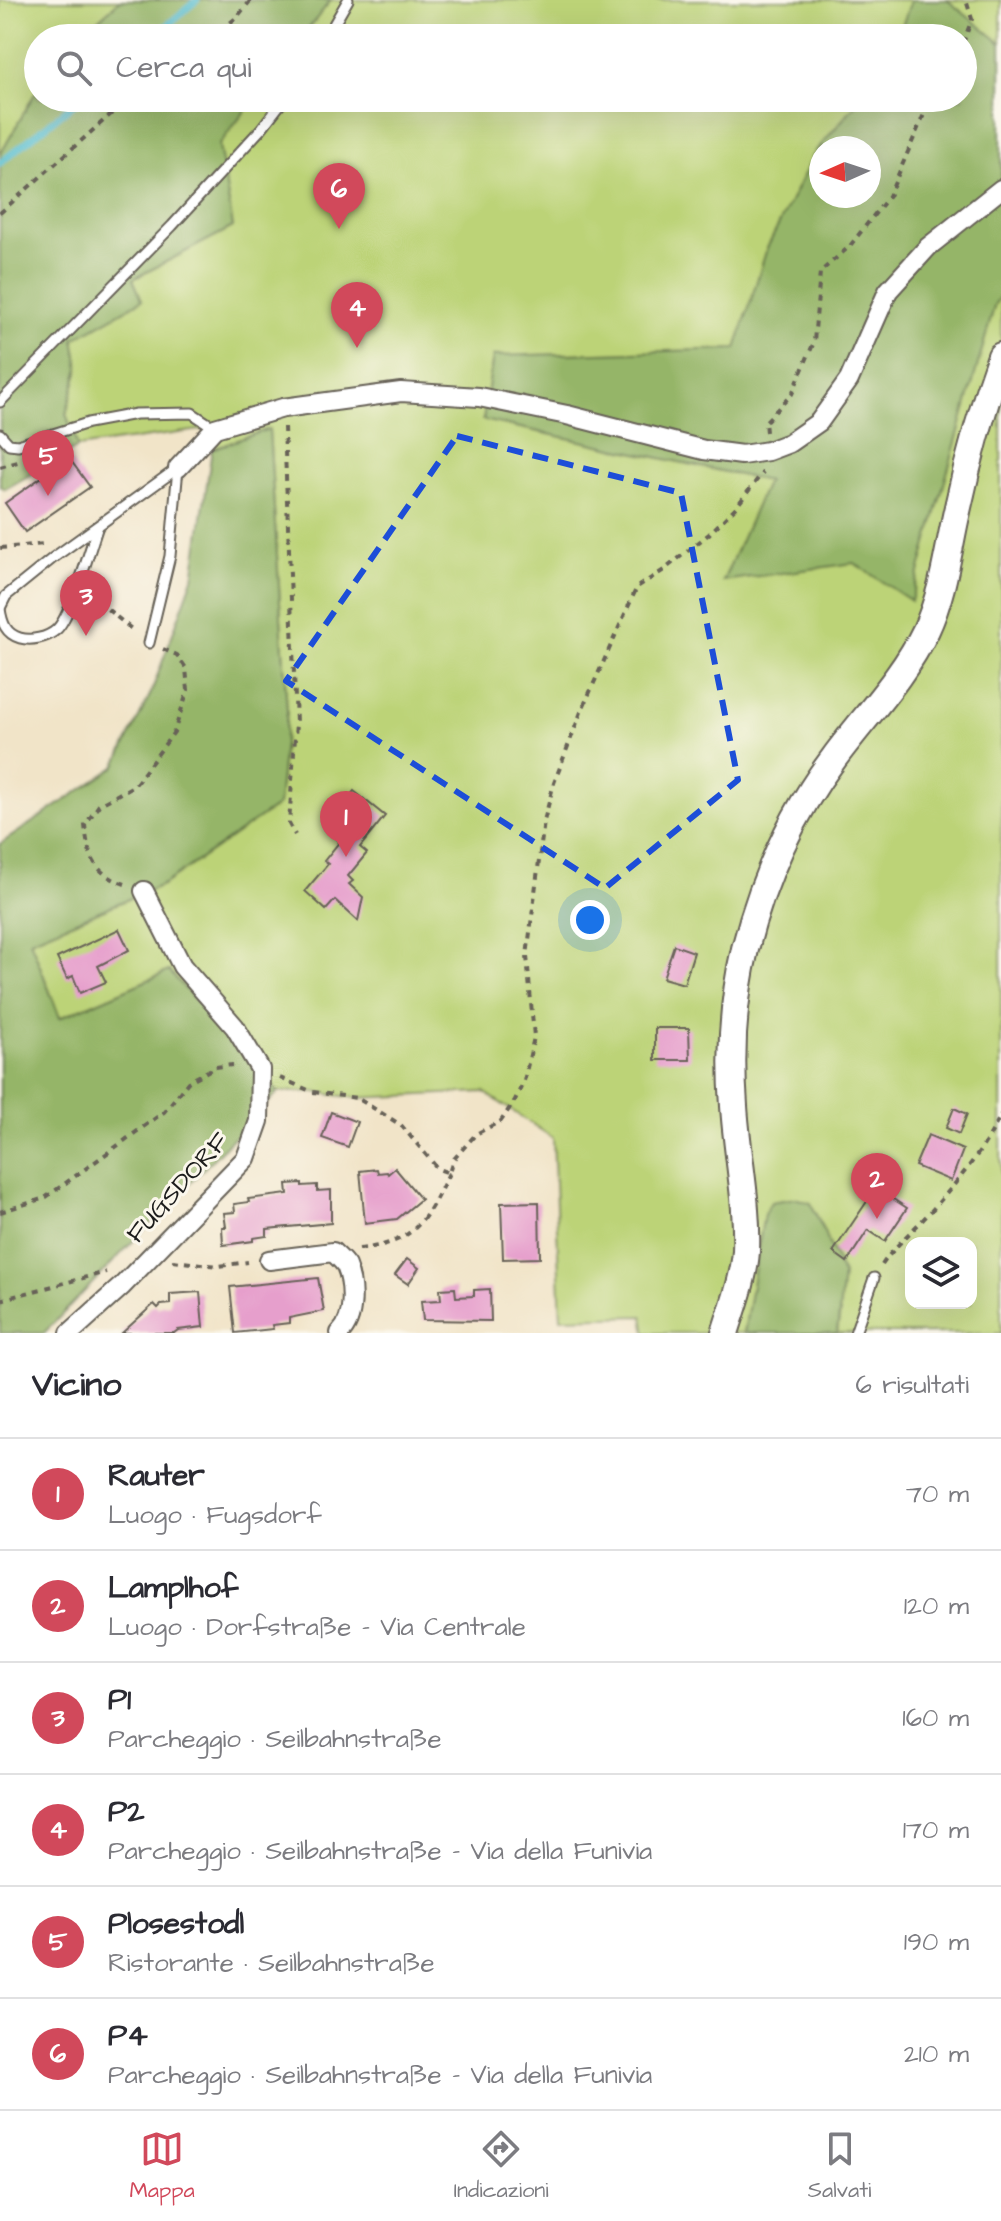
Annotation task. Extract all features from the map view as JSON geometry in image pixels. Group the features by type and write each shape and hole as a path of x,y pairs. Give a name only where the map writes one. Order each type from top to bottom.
{"street":[{"path":"178,468 215,428 283,408 401,392 479,397 567,415 704,450 742,455 768,451 789,443 819,422 849,380 888,291 928,247 1001,189"},
{"path":"725,1333 746,1252 732,1058 736,1004 745,950 761,896 801,807 914,653 928,626 940,594 971,446 1001,356"},
{"path":"144,891 182,966 235,1027 260,1069"},
{"name":"FUGSDORF","path":"70,1333 122,1286 246,1158 259,1121 260,1069"},
{"path":"269,1260 333,1252 345,1265 352,1295 348,1326 340,1333"}],"lane":[{"path":"334,24 348,0"},
{"path":"0,402 172,226 274,112"},
{"path":"0,434 9,444 18,445 88,423 136,414 192,413 215,428"},
{"path":"98,526 68,612 57,630 31,639 8,632 2,623 0,609 6,596 65,550 98,526 178,468"},
{"path":"149,643 170,556 178,468"},
{"path":"855,1333 874,1278"}],"path":[{"path":"229,24 251,0"},
{"path":"966,0 972,19 970,24"},
{"path":"0,213 113,112"},
{"path":"333,1252 390,1243 412,1232 429,1215 453,1160 476,1134 501,1121 515,1100 524,1081 534,1037 527,956 544,821 554,783 581,712 637,587 698,543 737,506 764,471 768,451 765,422 792,394 814,342 820,272 849,247 889,196 925,112"},
{"path":"283,408 296,723 289,824 295,835"},
{"path":"0,548 48,544 65,550"},
{"path":"77,584 149,643 177,655 186,668 188,690 174,732 135,785 99,805 85,825 88,853 107,878 144,891"},
{"path":"0,1212 45,1198 164,1112 188,1082 215,1067 233,1065 260,1069 313,1092 357,1098 401,1125 438,1169 449,1173"},
{"path":"874,1278 892,1249 931,1212 962,1174 994,1130 1001,1114"}],"highlighted area":[{"path":"457,436 681,493 738,780 605,888 286,681"}],"green space":[{"path":"0,0 120,0 93,24 24,24 24,112 0,155"},
{"path":"120,0 331,0 312,24 93,24"},
{"path":"331,0 1001,0 1001,1333 837,1333 840,1312 758,1253 744,1333 646,1333 643,1316 561,1318 553,1138 484,1092 357,1098 313,1092 278,1092 169,971 60,1018 30,940 164,884 278,805 287,711 269,430 212,449 215,428 78,447 66,414 79,368 74,339 142,300 133,279 233,227 218,145 244,112 977,112 977,24 312,24"},
{"path":"911,0 947,0 1001,43 1001,295 995,304 911,601 854,563 723,581 767,481 483,420 493,356 736,349 767,248 809,164 809,208 881,208 881,136 829,136 849,112 977,112 977,24 903,24"},
{"path":"24,112 244,112 219,145 233,227 133,279 142,300 74,339 79,368 66,414 78,447 5,489 0,486 0,155"},
{"path":"269,429 287,711 278,805 164,884 30,940 60,1018 169,971 278,1092 44,1333 0,1333 0,844 115,767 151,693 193,578 212,449"},
{"path":"795,1198 811,1203 843,1275 837,1333 744,1333 764,1214 771,1202"}],"building":[{"path":"69,458 90,487 25,532 5,503"},
{"path":"354,791 385,816 360,847 367,853 348,876 353,881 349,884 363,897 358,921 335,900 326,910 305,891 328,864 324,861 340,841 324,829"},
{"path":"119,929 129,950 98,966 106,982 80,993 73,976 67,979 57,958"},
{"path":"674,945 694,952 684,984 663,978"},
{"path":"655,1028 689,1028 690,1060 655,1060"},
{"path":"954,1108 967,1114 959,1134 946,1128"},
{"path":"331,1112 357,1122 348,1147 322,1138"},
{"path":"928,1135 963,1150 951,1181 915,1166"},
{"path":"395,1168 421,1199 397,1219 365,1223 360,1171 377,1169 378,1173 388,1174"},
{"path":"302,1183 302,1186 317,1185 317,1191 331,1190 331,1223 267,1229 267,1236 223,1245 222,1227 226,1227 224,1213 235,1212 234,1204 288,1194 287,1184"},
{"path":"876,1188 907,1208 885,1241 868,1230 847,1262 833,1252"},
{"path":"539,1202 540,1258 503,1259 501,1203"},
{"path":"407,1259 419,1268 408,1284 395,1275"},
{"path":"318,1278 324,1311 289,1318 289,1323 272,1325 273,1329 235,1333 230,1287"},
{"path":"455,1288 456,1297 474,1296 474,1290 490,1289 491,1321 423,1320 421,1301 441,1300 440,1289"},
{"path":"200,1292 203,1327 174,1333 122,1333 154,1304 158,1308 170,1304 170,1294"}],"waterway":[{"path":"169,24 197,0"},
{"path":"0,163 64,112"}],"place":[{"name":"P4","path":"339,229"},
{"name":"P2","path":"357,348"},
{"name":"Plosestodl","path":"48,496"},
{"name":"P1","path":"86,636"},
{"name":"Rauter","path":"346,857"},
{"name":"Lamplhof","path":"877,1219"}]}
